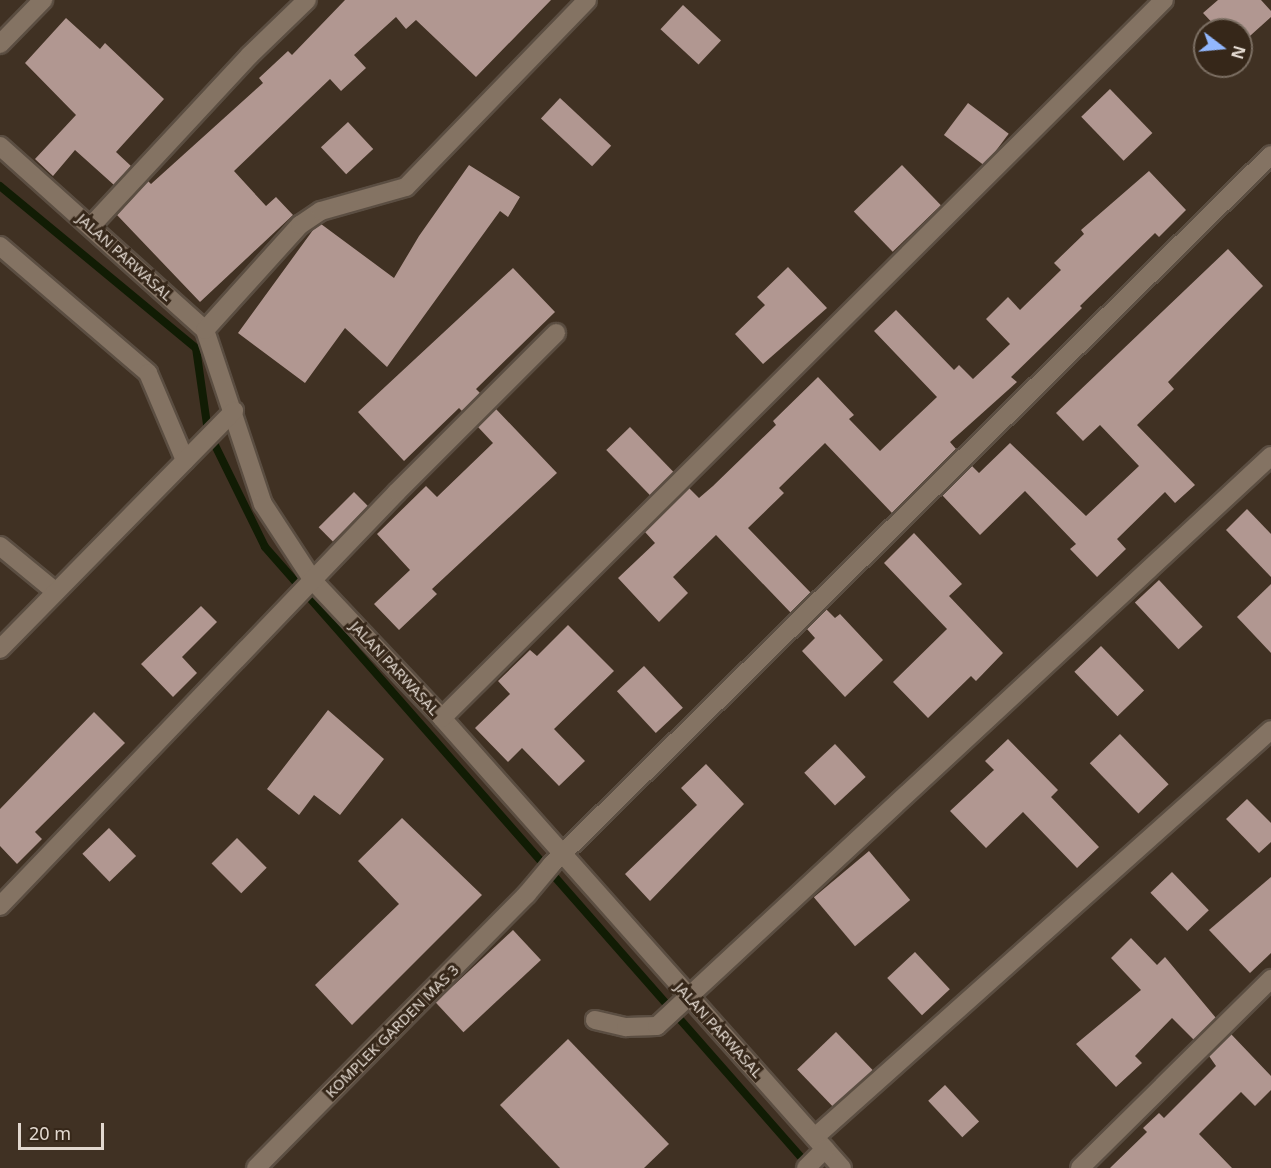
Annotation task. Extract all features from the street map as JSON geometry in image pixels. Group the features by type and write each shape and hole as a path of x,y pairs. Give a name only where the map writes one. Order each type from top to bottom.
{"street":[{"path":"0,44 43,0"},
{"path":"91,226 250,55 307,0"},
{"path":"206,330 300,225 321,211 406,187 587,0"},
{"path":"442,718 1164,0"},
{"name":"JALAN PARWASAL","path":"0,146 206,330 263,504 310,586 442,718 556,860 842,1168"},
{"name":"KOMPLEK GARDEN MAS 3","path":"256,1168 527,894 556,860 1271,155"},
{"path":"0,246 148,373 185,460"},
{"path":"0,906 310,586 397,492 556,333"},
{"path":"0,649 234,411"},
{"path":"595,1020 626,1027 657,1026 1271,456"},
{"path":"0,546 56,592"},
{"path":"806,1168 820,1143 1271,730"},
{"path":"1080,1168 1271,979"}],"building":[{"path":"345,0 551,0 476,77 416,20 406,29 396,17 354,55 366,68 341,91 330,79 234,171 266,206 276,197 293,215 200,302 117,215 148,181 151,184 263,83 259,78 288,51 292,55"},
{"path":"1218,0 1261,0 1271,11 1271,17 1253,33 1253,18 1208,18 1203,13"},
{"path":"683,5 721,40 699,65 660,29"},
{"path":"66,18 100,49 105,43 164,99 116,152 131,166 114,185 75,150 53,176 35,159 76,115 25,63"},
{"path":"1110,89 1152,133 1124,161 1081,117"},
{"path":"560,98 611,146 592,166 541,118"},
{"path":"968,103 1009,134 985,166 944,135"},
{"path":"348,122 373,149 346,174 321,147"},
{"path":"469,165 520,197 508,217 500,211 387,367 345,328 305,383 238,333 313,230 321,224 394,278 419,236"},
{"path":"902,165 941,205 893,252 854,212"},
{"path":"1149,171 1186,210 1159,237 1155,233 1011,377 1017,382 950,442 956,449 892,513 825,443 779,488 784,493 748,528 811,593 791,613 716,535 673,577 688,593 659,622 618,578 655,543 645,532 689,488 699,498 713,486 776,425 773,421 818,377 854,415 849,419 880,451 937,397 874,331 896,310 954,370 959,365 973,379 1010,344 986,319 1008,297 1020,310 1061,270 1054,263 1084,234 1081,230"},
{"path":"1228,249 1263,286 1168,382 1174,389 1137,425 1195,485 1175,503 1165,492 1117,539 1126,549 1097,577 1070,549 1076,544 1025,491 980,535 942,495 972,466 979,473 1010,443 1086,516 1139,466 1100,425 1083,441 1056,413"},
{"path":"788,267 827,308 763,364 735,334 765,305 757,297"},
{"path":"513,268 555,312 476,389 480,393 462,411 459,408 404,461 358,412"},
{"path":"496,409 557,473 432,589 437,594 399,630 374,604 410,570 377,534 426,486 437,497 493,443 478,427"},
{"path":"630,427 674,472 650,495 606,450"},
{"path":"354,492 368,506 333,541 319,527"},
{"path":"1247,509 1271,534 1271,577 1226,530"},
{"path":"914,533 962,584 949,596 1003,653 976,681 971,676 928,718 893,682 947,629 884,563"},
{"path":"1159,580 1203,627 1179,649 1135,603"},
{"path":"1271,584 1271,653 1237,617"},
{"path":"201,606 217,622 182,657 197,673 173,697 141,664"},
{"path":"826,609 835,618 840,614 883,660 845,697 802,651 815,638 807,629"},
{"path":"568,625 614,671 554,729 585,761 559,786 522,748 508,762 475,728 510,694 498,681 530,650 537,656"},
{"path":"1101,646 1144,691 1117,716 1074,672"},
{"path":"644,666 683,708 656,733 617,691"},
{"path":"328,710 384,759 340,815 314,795 299,815 267,789"},
{"path":"94,712 125,743 35,832 42,839 17,864 0,846 0,809"},
{"path":"1120,734 1169,784 1138,814 1090,763"},
{"path":"1008,739 1058,790 1051,797 1099,847 1077,868 1023,812 986,848 950,811 994,770 985,761"},
{"path":"835,744 866,777 835,806 804,773"},
{"path":"706,764 744,804 650,901 625,874 697,805 681,788"},
{"path":"1247,799 1271,823 1271,842 1259,853 1226,819"},
{"path":"402,818 482,895 352,1025 315,985 399,904 358,861"},
{"path":"109,828 136,856 109,882 82,854"},
{"path":"237,838 267,868 241,893 212,863"},
{"path":"869,851 910,900 855,946 814,897"},
{"path":"1172,872 1209,910 1187,931 1150,893"},
{"path":"1271,877 1271,953 1250,973 1209,930"},
{"path":"513,930 541,960 463,1032 435,1002"},
{"path":"1131,938 1157,965 1165,957 1216,1018 1194,1040 1172,1018 1135,1056 1142,1063 1116,1087 1076,1044 1141,990 1111,958"},
{"path":"915,952 950,989 922,1015 887,978"},
{"path":"836,1032 873,1070 834,1108 797,1070"},
{"path":"1231,1034 1271,1076 1271,1090 1255,1106 1241,1092 1199,1134 1232,1168 1110,1168 1147,1132 1143,1128 1159,1113 1164,1118 1216,1066 1209,1056"},
{"path":"568,1039 669,1144 644,1168 560,1168 500,1105"},
{"path":"945,1085 979,1122 962,1137 928,1101"}],"waterway":[{"path":"0,186 196,348 208,431 265,547 808,1165"}]}
